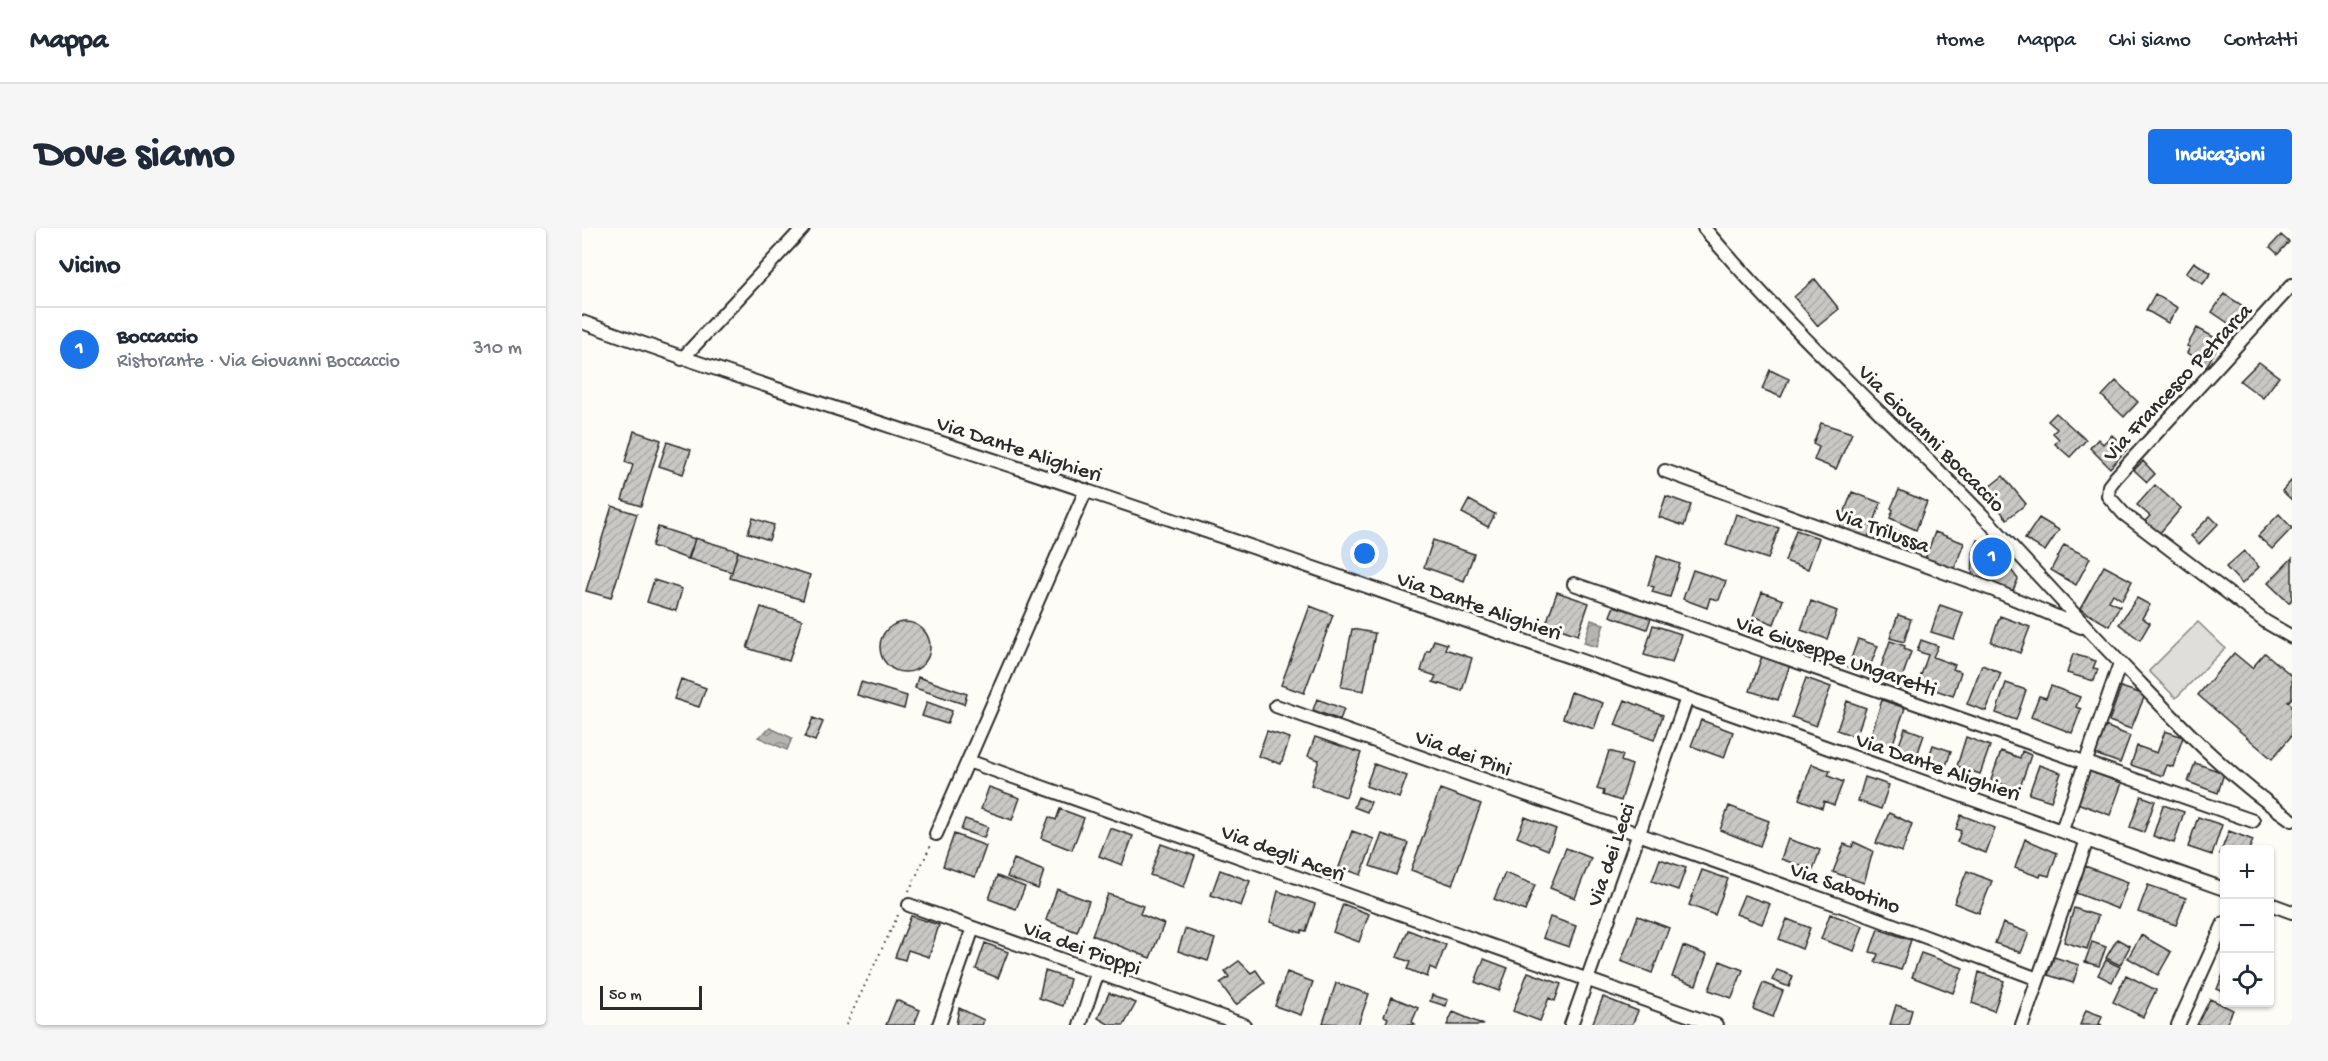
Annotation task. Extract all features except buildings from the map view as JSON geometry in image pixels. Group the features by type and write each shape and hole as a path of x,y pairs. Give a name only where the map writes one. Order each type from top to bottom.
{"street":[{"path":"682,359 803,228"},
{"name":"Via Giovanni Boccaccio","path":"1704,228 1783,315 1994,528 2085,628 2219,763 2292,820"},
{"name":"Via Francesco Petrarca","path":"2292,285 2113,480 2108,496 2124,514 2266,622 2292,637"},
{"name":"Via Dante Alighieri","path":"582,322 682,359 1086,490 1687,698 2220,888"},
{"name":"Via Trilussa","path":"1665,471 1991,589 2085,628"},
{"path":"936,834 1086,490"},
{"name":"Via Giuseppe Ungaretti","path":"1574,584 2253,821"},
{"path":"2062,831 2120,663"},
{"name":"Via dei Lecci","path":"1571,1025 1687,698"},
{"name":"Via dei Pini","path":"1276,706 1638,836"},
{"name":"Via degli Aceri","path":"968,761 1716,1025"},
{"name":"Via Sabotino","path":"1638,836 1867,915 2038,979"},
{"path":"2022,1025 2087,840"},
{"name":"Via dei Pioppi","path":"905,904 1223,1022 1244,1025"},
{"path":"2274,905 2292,912"},
{"path":"939,1025 973,928"},
{"path":"2178,1025 2220,932"},
{"path":"1080,1025 1097,974"}],"path":[{"path":"846,1025 936,834"}],"shaded area":[{"path":"2198,622 2225,648 2176,698 2149,671"}],"water":[{"path":"1591,620 1604,624 1597,647 1584,643"},
{"path":"770,728 792,738 787,750 758,737"}],"place":[{"name":"Boccaccio","path":"1992,557"}]}
